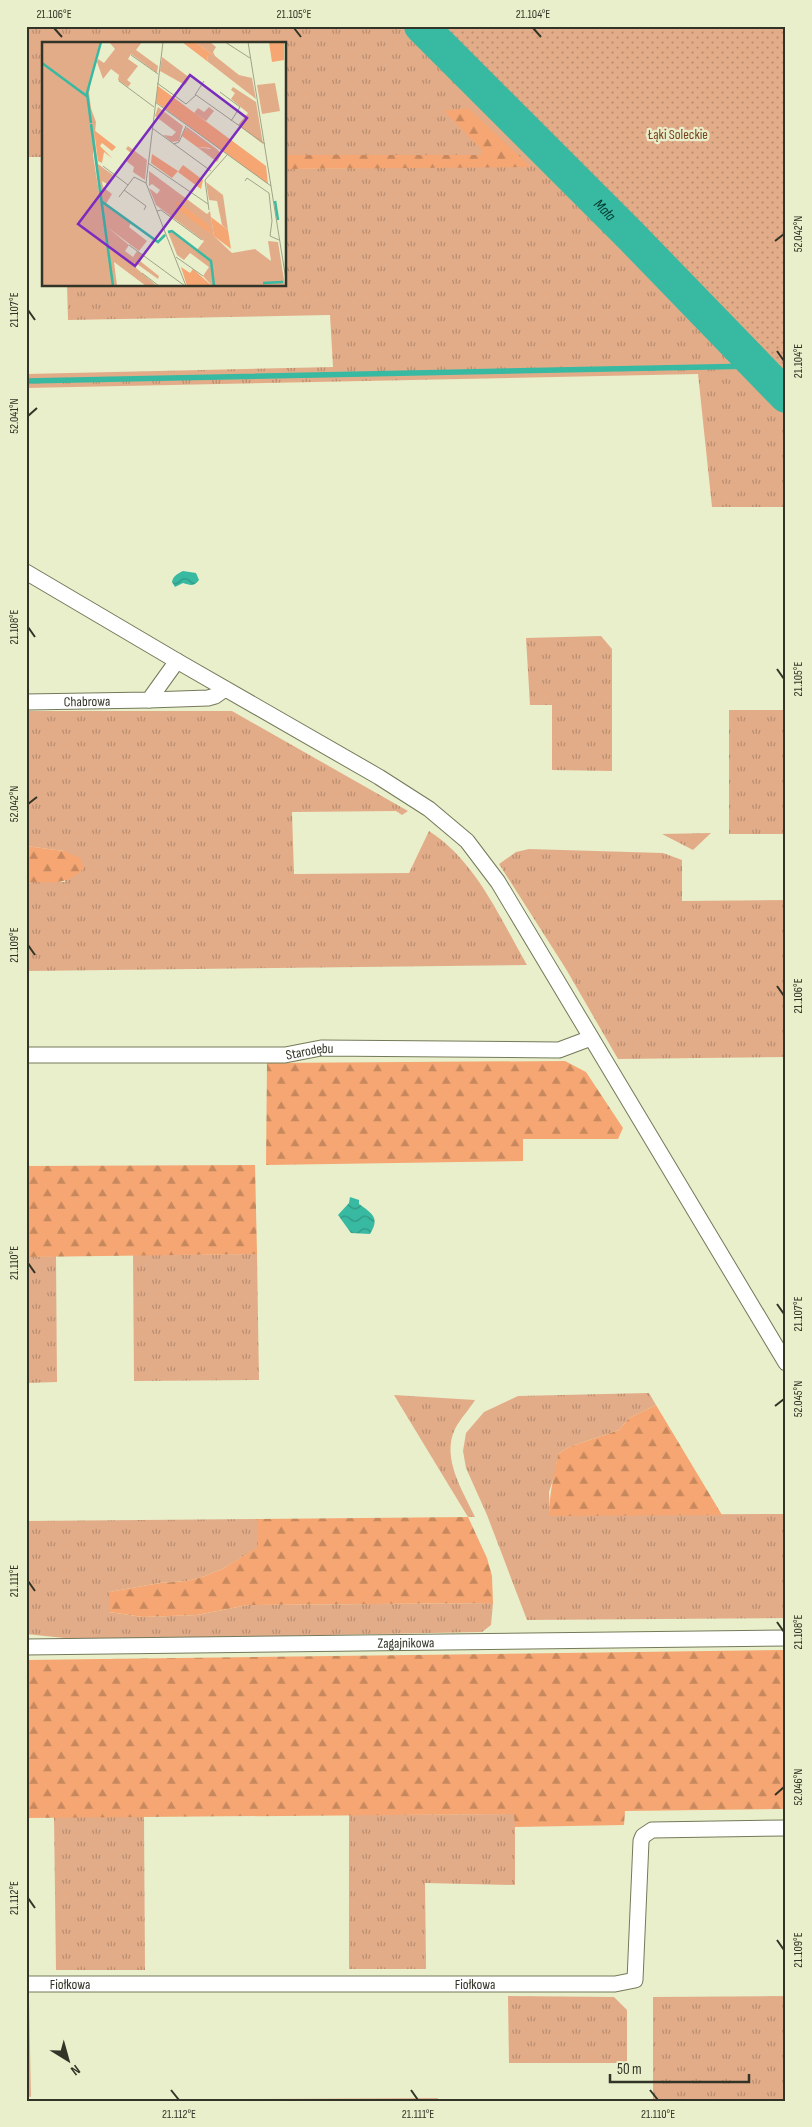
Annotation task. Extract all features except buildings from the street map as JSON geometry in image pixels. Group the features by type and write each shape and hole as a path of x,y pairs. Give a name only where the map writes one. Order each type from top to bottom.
{"street":[{"path":"26,572 224,689 388,782 429,809 467,841 498,882 786,1363"},
{"path":"149,700 177,661"},
{"name":"Chabrowa","path":"26,702 208,698 215,696 224,689"},
{"name":"Starodębu","path":"26,1055 285,1055 320,1048 382,1047 559,1050 591,1038"},
{"name":"Zagajnikowa","path":"26,1647 786,1638"},
{"name":"Fiołkowa","path":"26,1984 615,1984 635,1980 641,1842 647,1832 652,1830 786,1828"}],"green space":[{"path":"26,26 432,26 786,186 786,507 712,507 698,374 26,388 26,374 333,367 330,315 68,320 67,286 286,286 286,169 530,166 445,111 482,149 481,155 286,155 286,42 42,42 42,157 26,157"},
{"name":"Łąki Soleckie","path":"411,26 786,26 786,387"},
{"path":"468,108 531,167 286,169 286,155 481,155 481,149 444,111"},
{"path":"601,636 612,649 612,771 552,770 552,705 530,705 526,638"},
{"path":"729,710 786,710 786,834 729,834"},
{"path":"26,711 232,711 408,811 402,815 396,811 292,812 294,874 409,873 429,831 446,843 474,874 497,910 527,965 26,971 26,882 65,882 64,851 26,846"},
{"path":"711,833 693,850 662,834"},
{"path":"26,846 64,851 80,858 84,868 64,881 50,883 26,882"},
{"path":"529,849 663,853 682,860 682,901 786,900 786,1057 618,1059 566,969 499,864 516,852"},
{"path":"565,1061 586,1072 623,1128 618,1139 523,1139 523,1161 266,1165 267,1063"},
{"path":"255,1165 257,1254 26,1257 26,1166"},
{"path":"257,1254 259,1380 134,1381 133,1255"},
{"path":"56,1256 57,1382 26,1383 26,1257"},
{"path":"649,1393 656,1405 629,1418 619,1430 569,1447 558,1454 555,1474 549,1492 550,1515 786,1514 786,1618 527,1620 487,1515 466,1468 463,1451 466,1433 484,1412 518,1396"},
{"path":"394,1395 475,1400 455,1429 451,1440 451,1451 455,1474 475,1517 468,1517"},
{"path":"656,1405 722,1515 550,1516 551,1492 558,1454 569,1447 619,1430 629,1418"},
{"path":"468,1517 487,1558 492,1576 493,1603 248,1605 197,1615 143,1617 109,1612 109,1592 160,1583 187,1581 205,1576 222,1569 258,1547 258,1519"},
{"path":"258,1519 259,1547 222,1569 205,1576 187,1581 160,1583 109,1592 109,1612 143,1617 197,1615 248,1605 493,1603 491,1625 482,1632 83,1640 26,1634 26,1521"},
{"path":"786,1650 786,1809 625,1811 624,1825 515,1827 514,1814 26,1818 26,1660"},
{"path":"515,1814 515,1885 425,1883 426,1969 349,1969 349,1815"},
{"path":"144,1816 145,1970 56,1970 54,1817"},
{"path":"508,1996 614,1997 627,2010 627,2063 509,2063"},
{"path":"786,1996 786,2101 653,2101 653,1997"},
{"path":"26,1998 29,1998 31,2097 26,2096"},
{"path":"438,2098 438,2101 235,2101 235,2099"}],"water":[{"path":"183,571 196,573 199,580 194,585 183,583 175,587 172,582 173,578"},
{"path":"350,1197 359,1200 359,1204 375,1220 370,1234 351,1233 338,1215 349,1203"}],"waterway":[{"name":"Mała","path":"421,26 632,237 786,396"},
{"path":"26,381 756,366"}]}
